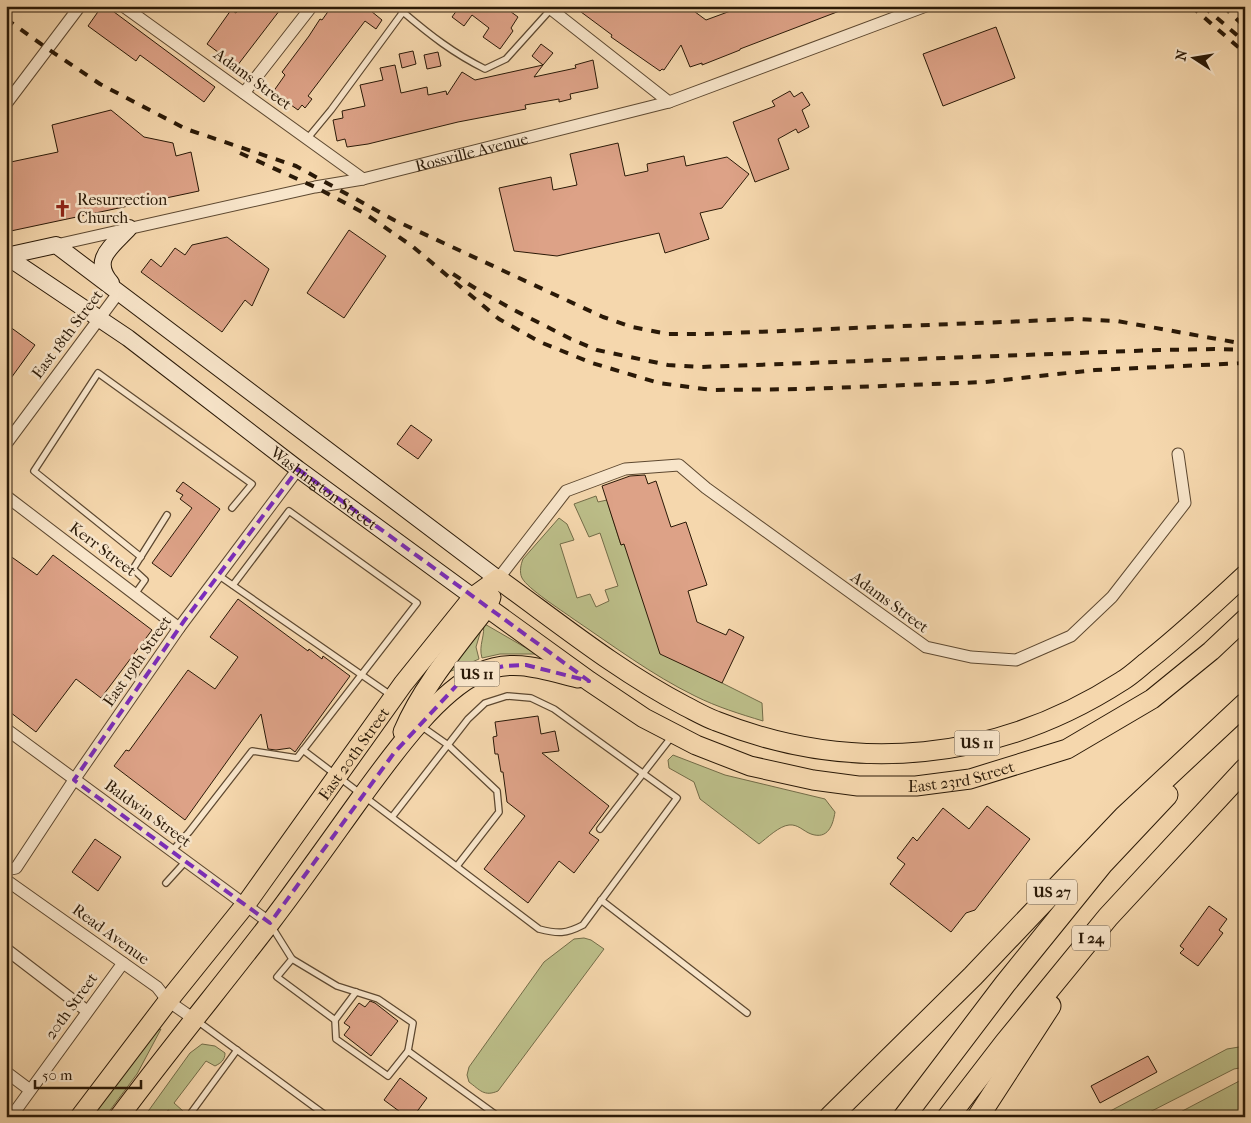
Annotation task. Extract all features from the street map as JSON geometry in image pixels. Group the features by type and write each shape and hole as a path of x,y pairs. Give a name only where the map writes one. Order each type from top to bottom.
{"highway":[{"name":"US 27","path":"830,1117 973,976 1124,817 1245,704"},
{"name":"I 24","path":"904,1117 1005,984 1103,863 1245,713"},
{"name":"I 24","path":"948,1117 1005,1043 1108,917 1245,770"},
{"path":"978,1117 1108,917"},
{"path":"817,1117 863,1084"}],"main road":[{"name":"East 23rd Street","path":"668,697 714,720 766,738 815,749 863,754 913,753 965,746 1021,731 1068,712 1124,680 1180,636 1245,575"},
{"name":"East 20th Street","path":"80,1117 246,904 394,697 480,602 498,579"},
{"name":"Washington Street","path":"498,579 623,670 668,697"},
{"name":"Washington Street","path":"480,602 589,681 644,718"},
{"path":"394,753 408,721 480,602"},
{"name":"East 23rd Street","path":"644,718 696,744 750,766 813,780 858,786 916,786 970,779 1034,760 1076,744 1152,699 1245,619"},
{"name":"US 11","path":"394,753 436,705 457,686 480,672 504,666 526,665 589,681"},
{"name":"East 20th Street","path":"119,1117 270,923 394,753"}],"street":[{"path":"6,104 80,6"},
{"name":"Adams Street","path":"123,6 363,179"},
{"path":"244,93 312,6"},
{"name":"Rossville Avenue","path":"6,256 315,187 363,179 669,102 926,6"},
{"path":"550,7 669,102"},
{"path":"118,292 104,276 101,266 105,254 130,228"},
{"name":"Washington Street","path":"56,245 498,579"},
{"name":"Washington Street","path":"6,256 128,338 298,469 480,602"},
{"name":"East 18th Street","path":"6,444 118,292"},
{"name":"Adams Street","path":"679,465 706,488 926,647 971,657 1016,660 1071,636 1112,597 1139,563 1185,503 1178,454"},
{"name":"East 20th Street","path":"498,579 566,491 624,469 679,465"},
{"name":"East 19th Street","path":"6,870 16,868 179,628 298,469"},
{"name":"Kerr Street","path":"6,496 179,628"},
{"name":"Baldwin Street","path":"6,729 270,923"},
{"name":"Read Avenue","path":"6,880 157,987 168,1002 194,1019"},
{"path":"6,948 88,1011"},
{"name":"20th Street","path":"11,1117 123,963"},
{"path":"6,1072 30,1090"}],"lane":[{"path":"396,6 431,36 459,56 485,69 506,60 550,7"},
{"path":"307,139 404,12"},
{"path":"142,557 34,470 98,373 252,484 232,508"},
{"path":"172,851 252,751 297,758 417,603 289,511 233,585"},
{"path":"135,594 145,580 133,569 167,515"},
{"path":"218,575 394,697"},
{"path":"303,750 539,929 554,933 570,932 583,925 677,798 554,709 531,698 507,696 485,703 468,719 392,817"},
{"path":"419,725 448,745 497,791 499,812 457,866"},
{"path":"600,829 674,733"},
{"path":"166,883 186,861"},
{"path":"601,900 747,1013"},
{"path":"270,923 292,959 337,986 356,992 378,999 413,1023 408,1051 388,1076 336,1039 335,1020 356,992"},
{"path":"292,959 277,977 335,1020"},
{"path":"194,1019 328,1117"},
{"path":"188,1117 237,1050"},
{"path":"408,1051 500,1117"}],"highlighted area":[{"path":"298,469 589,681 526,665 504,666 480,672 457,685 394,753 270,923 74,780 184,621"}],"green space":[{"path":"596,496 598,502 607,500 621,545 624,544 722,683 762,703 763,721 712,704 663,679 553,605 525,583 520,571 523,559 559,518 567,524 574,540 560,544 577,598 590,594 596,607 609,601 605,590 618,586 600,533 589,537 574,504"},
{"path":"483,623 536,654 500,654 482,658"},
{"path":"480,628 476,647 479,659 449,672"},
{"path":"673,755 725,775 825,799 835,812 833,822 829,830 822,835 808,833 795,826 785,826 759,844 700,799 694,782 669,768 668,760"},
{"path":"584,938 591,940 604,949 498,1091 486,1093 479,1090 469,1082 467,1075 469,1067 544,962 574,939"},
{"path":"161,1029 137,1074 105,1117 92,1117 158,1030"},
{"path":"202,1044 215,1046 225,1053 224,1058 215,1066 206,1061 174,1103 183,1111 182,1114 178,1117 168,1110 163,1117 144,1117 190,1053"},
{"path":"1245,1046 1245,1067 1234,1069 1140,1117 1099,1117 1227,1049"},
{"path":"1245,1078 1245,1117 1171,1117"}],"building":[{"path":"102,6 106,6 215,87 204,102 140,55 136,61 88,26"},
{"path":"242,6 283,6 237,66 207,44 231,10 236,13"},
{"path":"332,6 375,6 371,11 382,20 376,29 365,21 308,96 312,99 305,108 302,105 298,110 273,92 285,75 282,72 320,19 322,20"},
{"path":"460,6 503,6 518,17 511,28 513,31 500,49 483,37 489,28 472,15 464,26 452,17"},
{"path":"573,6 687,6 706,20 744,6 850,7 702,65 702,63 690,67 681,45 664,70 660,71 611,37 612,35"},
{"path":"996,27 1015,78 943,106 923,54"},
{"path":"541,44 553,53 543,65 532,56"},
{"path":"413,51 416,64 402,68 399,54"},
{"path":"438,52 441,66 427,69 424,55"},
{"path":"593,60 598,88 570,94 571,99 559,102 559,99 525,105 526,109 458,122 368,144 347,147 345,139 337,141 333,120 343,118 342,111 365,106 360,85 383,80 380,68 395,65 401,93 427,87 428,95 446,91 447,95 462,72 475,80 543,65 534,77 576,68 575,65"},
{"path":"790,91 794,97 802,92 810,105 802,110 809,127 798,133 796,129 778,139 789,169 755,182 733,122 775,106 772,101"},
{"path":"111,110 144,137 173,143 176,156 191,152 199,191 6,232 6,163 58,152 52,125"},
{"path":"618,143 625,176 648,171 647,164 684,156 686,166 727,157 749,174 722,208 700,213 709,239 665,253 659,233 557,256 514,251 499,188 551,177 553,190 577,185 570,154"},
{"path":"349,230 386,256 344,318 307,293"},
{"path":"227,237 269,269 252,306 245,300 222,332 141,272 151,259 161,267 175,248 185,255 192,245"},
{"path":"6,324 35,345 6,385"},
{"path":"411,425 432,440 418,459 397,444"},
{"path":"645,475 648,484 656,481 671,527 686,522 707,585 688,591 697,622 726,635 729,629 744,637 722,683 660,654 624,544 621,545 602,486 630,476"},
{"path":"183,482 220,509 171,577 152,563 192,508 180,499 183,495 176,491"},
{"path":"6,553 37,575 53,555 152,630 101,698 76,679 36,732 6,709"},
{"path":"238,599 308,651 309,649 322,659 323,656 350,676 295,752 290,748 268,749 261,714 185,820 114,766 126,750 129,751 188,670 215,689 238,657 210,637"},
{"path":"538,716 541,734 555,731 559,751 542,753 609,806 589,833 599,840 574,873 559,861 528,903 484,869 525,816 507,802 503,772 501,772 498,754 495,754 493,737 497,736 495,722"},
{"path":"987,806 1030,839 975,910 966,913 951,932 890,884 905,864 897,858 913,837 917,841 943,808 969,829"},
{"path":"95,839 121,857 98,891 72,872"},
{"path":"1209,906 1227,919 1219,930 1223,933 1198,966 1180,953 1184,949 1180,946"},
{"path":"370,1001 398,1021 371,1056 344,1035 350,1027 344,1023 359,1003 365,1007"},
{"path":"1148,1056 1157,1072 1100,1103 1091,1086"},
{"path":"400,1078 427,1098 413,1117 407,1117 384,1100"}],"railway":[{"path":"1191,6 1245,53"},
{"path":"1203,6 1245,42"},
{"path":"1223,6 1245,27"},
{"path":"6,19 100,84 186,129 296,166 394,220 603,317 632,327 668,334 706,334 1076,319 1117,321 1245,344"},
{"path":"240,153 315,187 364,213 412,246 499,319 540,342 592,363 659,383 712,390 805,389 985,382 1095,370 1245,363"},
{"path":"453,274 514,310 571,339 597,350 668,365 701,367 1159,350 1245,350"}],"place":[{"name":"Resurrection Church","path":"63,208"}]}
